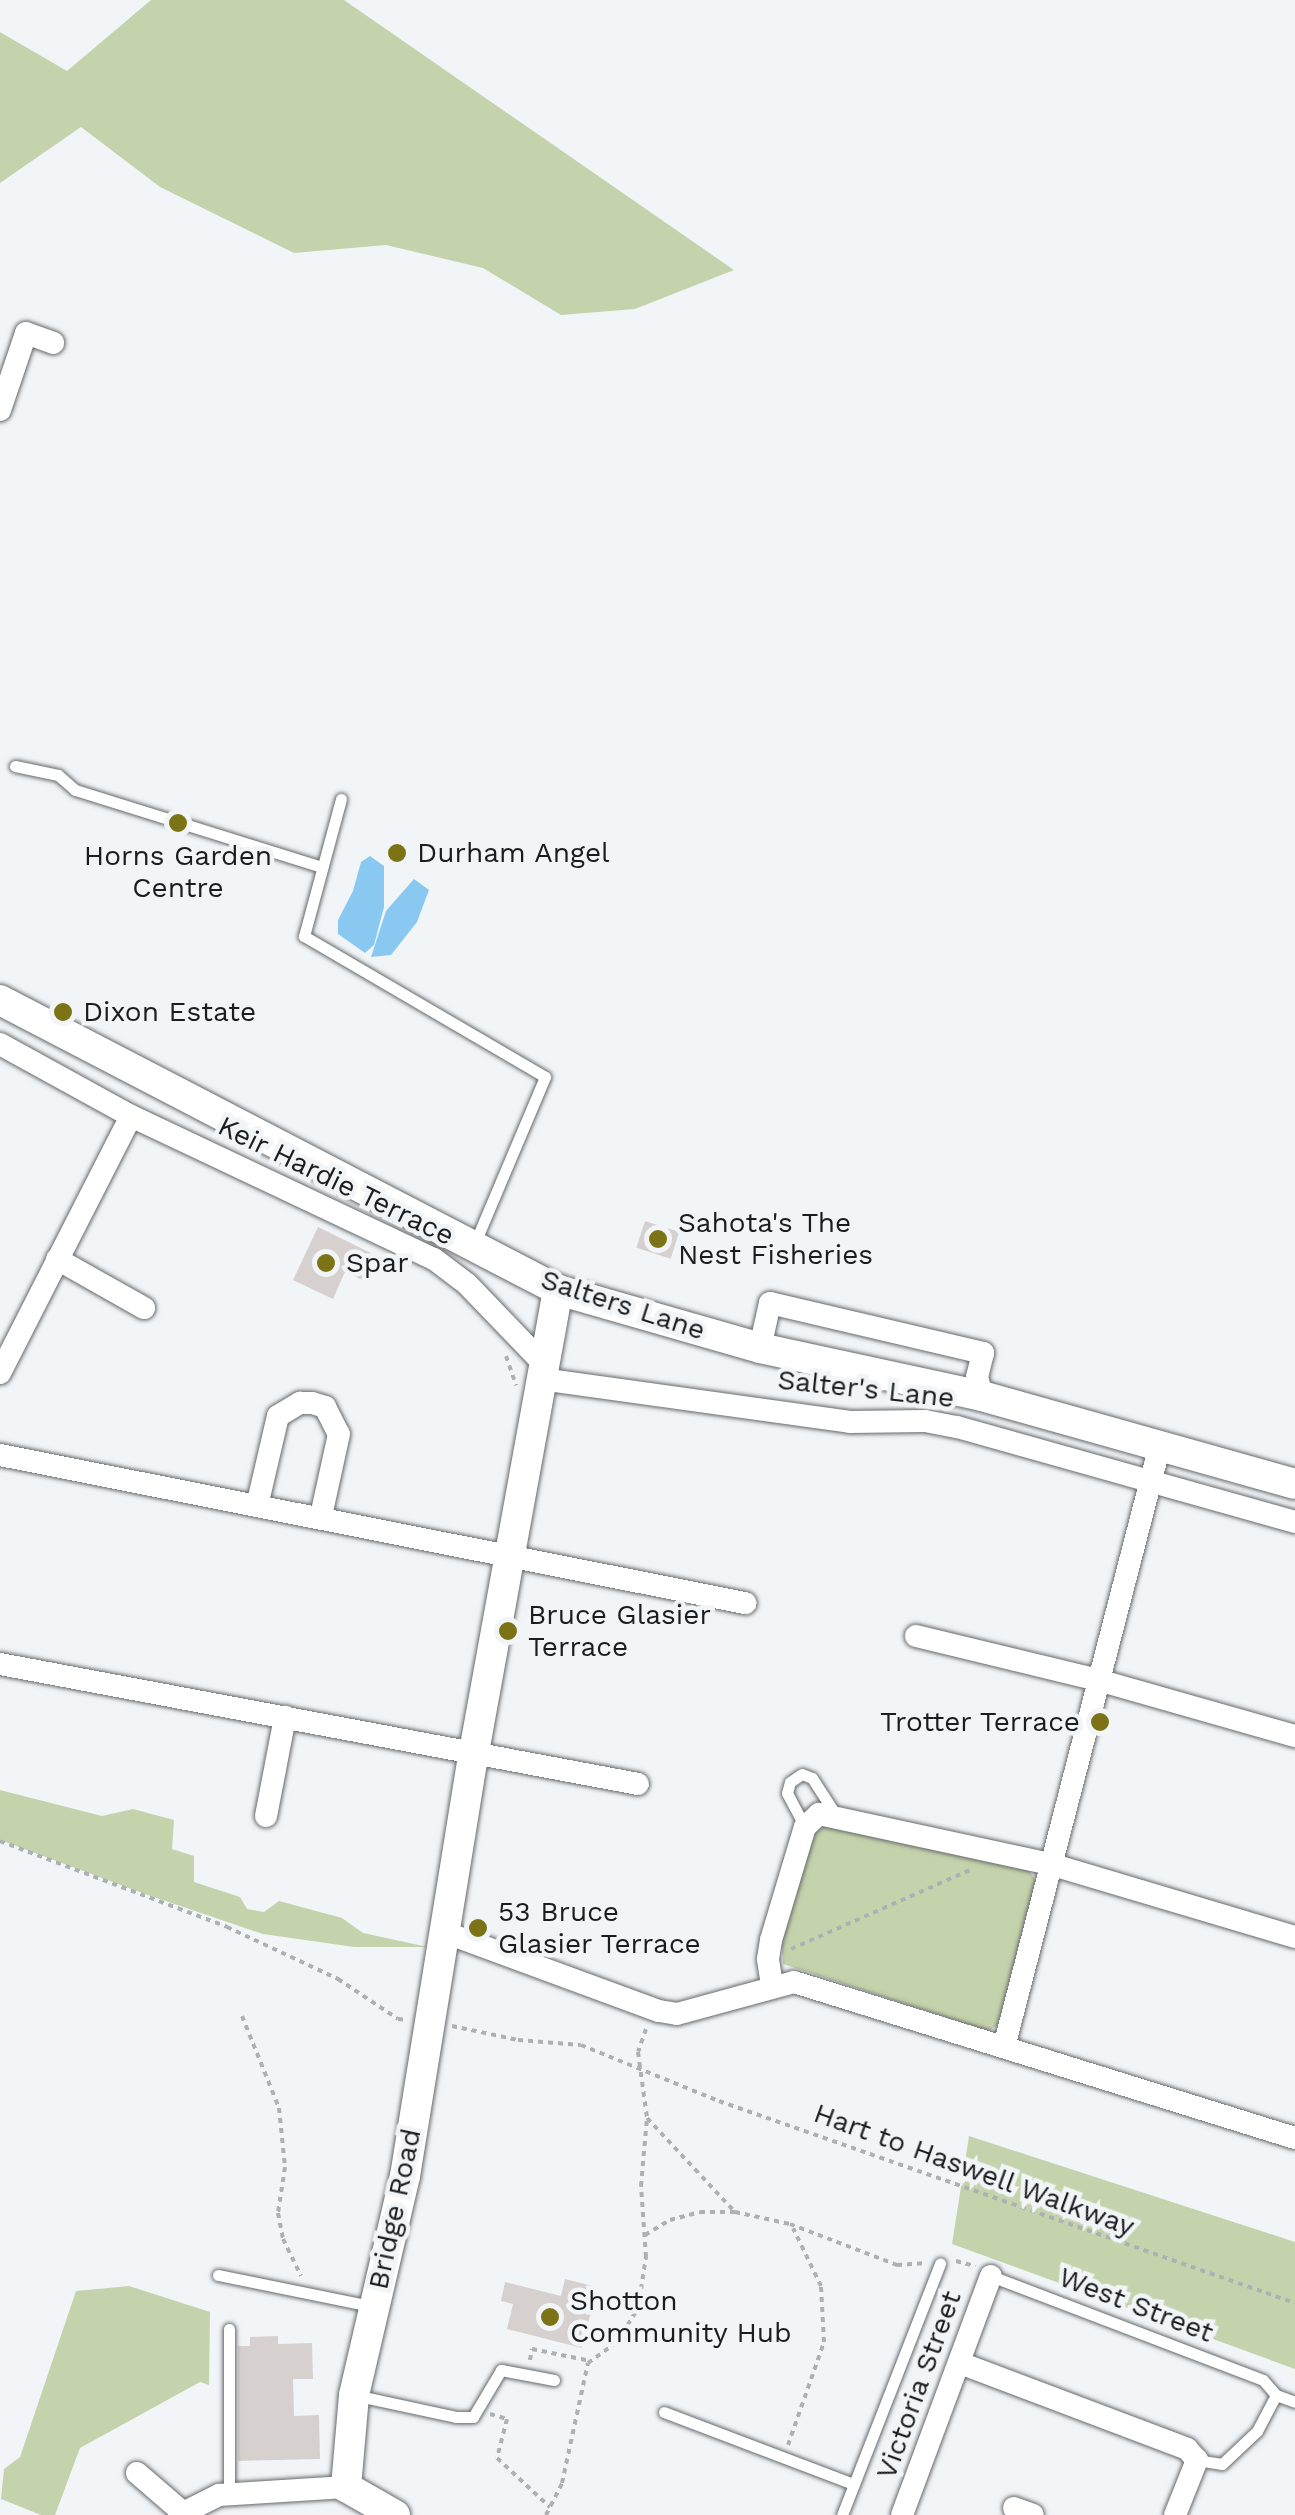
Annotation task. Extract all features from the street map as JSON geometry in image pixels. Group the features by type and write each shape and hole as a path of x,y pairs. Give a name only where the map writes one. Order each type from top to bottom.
{"main road":[{"name":"Salters Lane","path":"0,1000 558,1290 760,1348 982,1396 1295,1484"},
{"name":"Bridge Road","path":"346,2487 354,2395 405,2176 474,1752 558,1290"},
{"path":"346,2487 396,2515"}],"street":[{"path":"0,410 26,333 53,343"},
{"name":"Keir Hardie Terrace","path":"0,1044 130,1116 434,1259 467,1284 542,1371"},
{"path":"0,1373 130,1116"},
{"path":"56,1259 144,1308"},
{"path":"760,1348 770,1303 983,1353 976,1377 982,1396"},
{"name":"Salter's Lane","path":"542,1371 850,1422 925,1421 1295,1522"},
{"path":"257,1506 278,1416 300,1403 312,1404 324,1408 339,1434 321,1516"},
{"path":"1004,2047 1160,1445"},
{"path":"0,1455 745,1603"},
{"path":"916,1636 1098,1680 1295,1736"},
{"path":"0,1664 638,1784"},
{"path":"266,1816 285,1716"},
{"path":"772,1985 768,1959 805,1826 819,1814 1050,1864 1295,1937"},
{"path":"444,1932 678,2014 794,1982 1295,2138"},
{"name":"Victoria Street","path":"902,2515 991,2276"},
{"path":"960,2364 1187,2449 1197,2460 1175,2515"},
{"path":"137,2473 180,2513 230,2494 346,2487"}],"lane":[{"path":"15,766 58,775 75,790 322,867"},
{"path":"341,798 304,936 545,1077 474,1245"},
{"path":"805,1826 787,1793 790,1782 802,1774 812,1778 836,1815"},
{"path":"842,2515 940,2263"},
{"path":"218,2275 375,2307"},
{"name":"West Street","path":"991,2276 1263,2380 1276,2395"},
{"path":"229,2328 230,2494"},
{"path":"354,2395 456,2417 473,2416 482,2408 496,2372 506,2369 554,2380"},
{"path":"1197,2460 1222,2464 1258,2430 1276,2395 1295,2402"},
{"path":"664,2412 854,2484"}],"path":[{"path":"0,1841 227,1926"},
{"path":"768,1959 1006,1854"},
{"path":"546,2515 562,2483 591,2361 617,2342 638,2310 646,2235 641,2186 648,2118 638,2052 652,2008"},
{"path":"242,2016 279,2108 285,2167 278,2213 282,2239 310,2294"},
{"name":"Hart to Haswell Walkway","path":"642,2070 718,2102 1295,2302"},
{"path":"648,2118 735,2212"},
{"path":"646,2235 670,2220 700,2212 735,2212 790,2224 898,2264 965,2260 991,2276"},
{"path":"784,2458 824,2342 821,2286 810,2256 790,2224"},
{"path":"526,2374 532,2349 591,2361"},
{"path":"482,2408 495,2418 507,2419 497,2458 550,2507"}],"green space":[{"path":"151,0 344,0 734,270 635,309 561,315 483,268 386,245 294,253 160,187 81,127 0,183 0,32 67,71"},
{"path":"0,1790 102,1816 133,1809 174,1820 172,1849 194,1856 194,1882 240,1897 247,1909 264,1912 279,1901 342,1918 363,1933 428,1947 354,1947 263,1934 145,1894 0,1840"},
{"path":"827,1823 1029,1871 1036,1880 1000,2024 988,2031 783,1964 782,1943 813,1835"},
{"path":"969,2136 1295,2242 1295,2369 952,2244"},
{"path":"129,2286 210,2312 209,2385 200,2382 80,2448 55,2515 41,2515 1,2499 4,2469 20,2457 76,2291"}],"water":[{"path":"370,856 384,866 384,907 374,945 365,953 338,934 338,920 353,891 361,862"},
{"path":"414,879 429,890 417,922 391,955 371,957 386,911"}],"building":[{"name":"Sahota's The Nest Fisheries","path":"645,1221 679,1232 671,1259 636,1248"},
{"name":"Spar","path":"318,1227 379,1257 367,1282 345,1272 333,1299 293,1280"},
{"name":"Shotton Community Hub","path":"565,2279 597,2287 582,2348 507,2329 513,2304 501,2301 505,2282 561,2296"},
{"path":"278,2336 278,2344 312,2343 313,2379 293,2379 294,2416 319,2415 320,2459 238,2461 238,2346 250,2346 250,2337"}],"place":[{"name":"Horns Garden Centre","path":"178,823"},
{"name":"Durham Angel","path":"397,853"},
{"name":"Dixon Estate","path":"63,1012"},
{"name":"Sahota's The Nest Fisheries","path":"658,1239"},
{"name":"Spar","path":"326,1263"},
{"name":"Bruce Glasier Terrace","path":"508,1631"},
{"name":"Trotter Terrace","path":"1100,1722"},
{"name":"53 Bruce Glasier Terrace","path":"478,1928"},
{"name":"Shotton Community Hub","path":"550,2317"}]}
